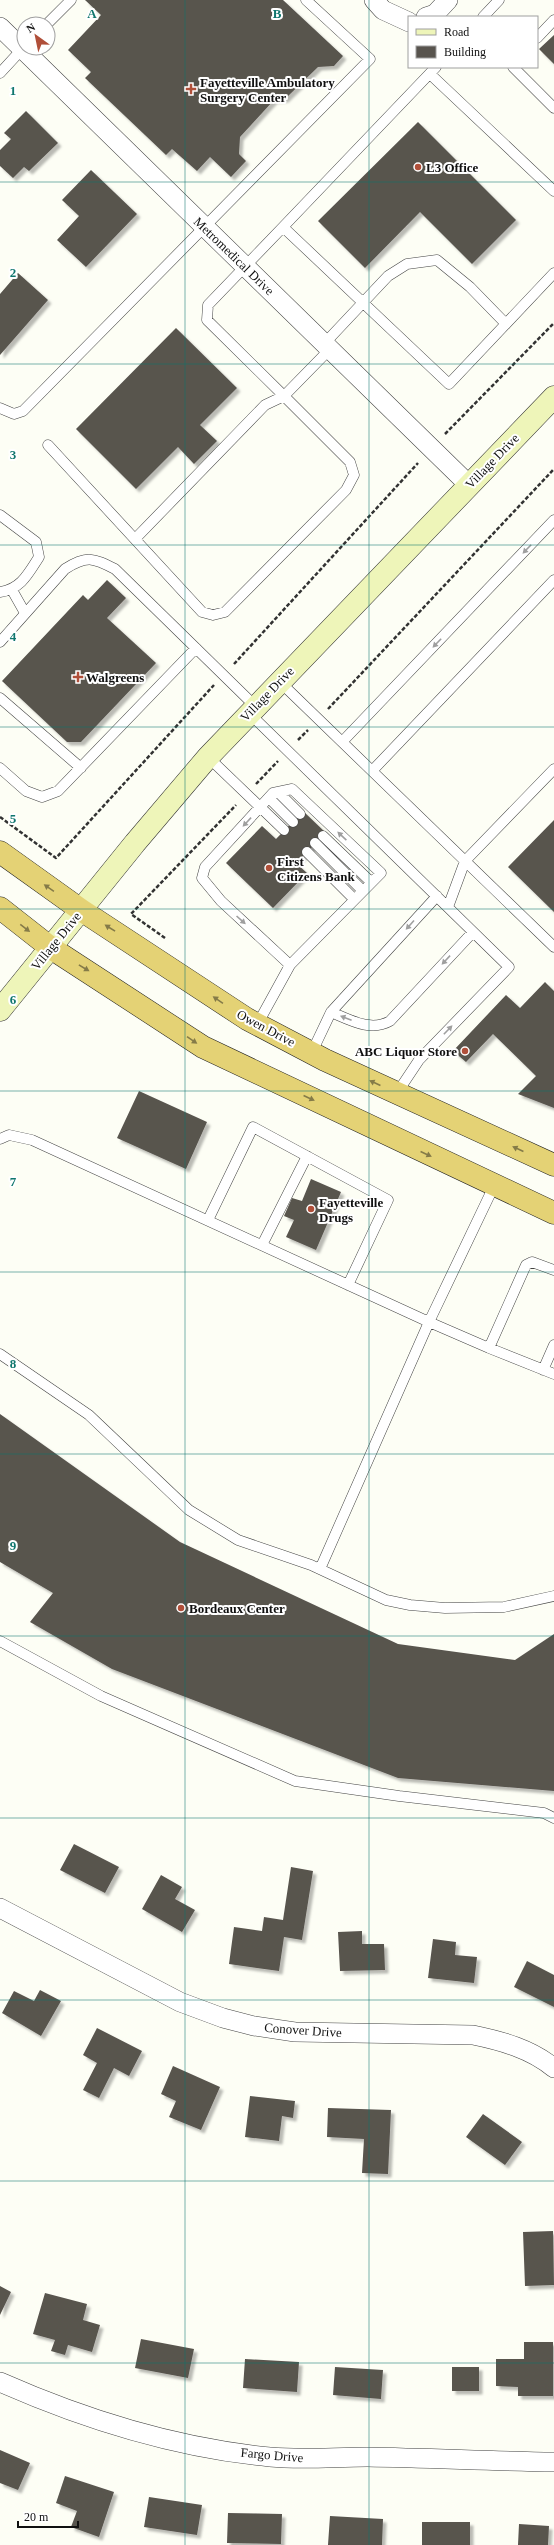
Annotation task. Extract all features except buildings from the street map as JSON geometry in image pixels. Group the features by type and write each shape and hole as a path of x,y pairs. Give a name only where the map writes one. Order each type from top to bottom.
{"highway":[{"name":"Owen Drive","path":"0,852 81,910 258,1025 397,1093 554,1165"},
{"path":"0,908 50,948 203,1048 494,1186 554,1212"}],"main road":[{"name":"Village Drive","path":"0,1010 208,757 252,709 554,397"}],"street":[{"path":"374,0 384,10 408,22"},
{"path":"429,16 435,14 448,0"},
{"name":"Metromedical Drive","path":"0,27 16,42"},
{"name":"Metromedical Drive","path":"31,56 469,485"},
{"name":"Conover Drive","path":"0,1908 180,2002 223,2018 254,2026 294,2032 473,2036 500,2041 526,2051 554,2068"},
{"name":"Fargo Drive","path":"0,2382 53,2405 109,2424 171,2441 221,2450 271,2457 326,2459 365,2457 554,2462"}],"lane":[{"path":"55,16 71,0"},
{"path":"0,408 14,414 23,411 370,59 306,0"},
{"path":"484,16 499,0"},
{"path":"538,37 554,20"},
{"path":"0,73 16,56"},
{"path":"514,68 554,108"},
{"path":"48,445 202,612 213,615 225,612 346,490 354,475 350,462 207,320 208,305 433,71 554,191"},
{"path":"283,228 449,384 554,273"},
{"path":"135,539 265,405 284,396 363,303 388,276 407,264 437,260 470,286 506,324"},
{"path":"0,515 36,542 39,557 25,579 12,590 0,592"},
{"path":"342,742 554,520"},
{"path":"0,642 65,569 78,560 95,559 115,570 224,675 288,751 509,967 419,1060 397,1093"},
{"path":"372,771 554,580"},
{"path":"12,590 25,613"},
{"path":"0,768 26,791 42,797 58,791 196,648"},
{"path":"279,681 554,947"},
{"path":"0,698 81,768"},
{"path":"208,757 261,806 284,830"},
{"path":"448,907 465,861 554,769"},
{"path":"258,1025 290,965 381,872 292,789 278,792 268,798 205,867 202,878 221,901 290,965"},
{"path":"278,792 300,814"},
{"path":"268,798 292,822"},
{"path":"363,891 319,840 371,882"},
{"path":"307,852 354,899"},
{"path":"312,1052 331,1012 436,896"},
{"path":"331,1012 366,1026 380,1027 390,1021 473,932"},
{"path":"208,1220 253,1127 388,1200 348,1284"},
{"path":"0,1139 9,1135 32,1140 429,1322 554,1374"},
{"path":"262,1245 307,1156"},
{"path":"320,1569 429,1322 494,1186"},
{"path":"489,1348 526,1265 532,1262 554,1270"},
{"path":"543,1370 554,1345"},
{"path":"0,1354 89,1415 190,1510 238,1540 320,1569 386,1600 410,1605 445,1608 504,1607 554,1596"},
{"path":"0,1641 101,1696 295,1781 399,1796 544,1813 554,1818"}],"path":[{"path":"0,817 56,858 431,448 554,323"},
{"path":"131,914 288,751 554,469"}],"place":[{"name":"Fayetteville Ambulatory Surgery Center","path":"191,89"},
{"name":"L3 Office","path":"418,167"},
{"name":"Walgreens","path":"78,677"},
{"name":"First Citizens Bank","path":"269,868"},
{"name":"ABC Liquor Store","path":"465,1051"},
{"name":"Fayetteville Drugs","path":"311,1209"},
{"name":"Bordeaux Center","path":"181,1608"}]}
